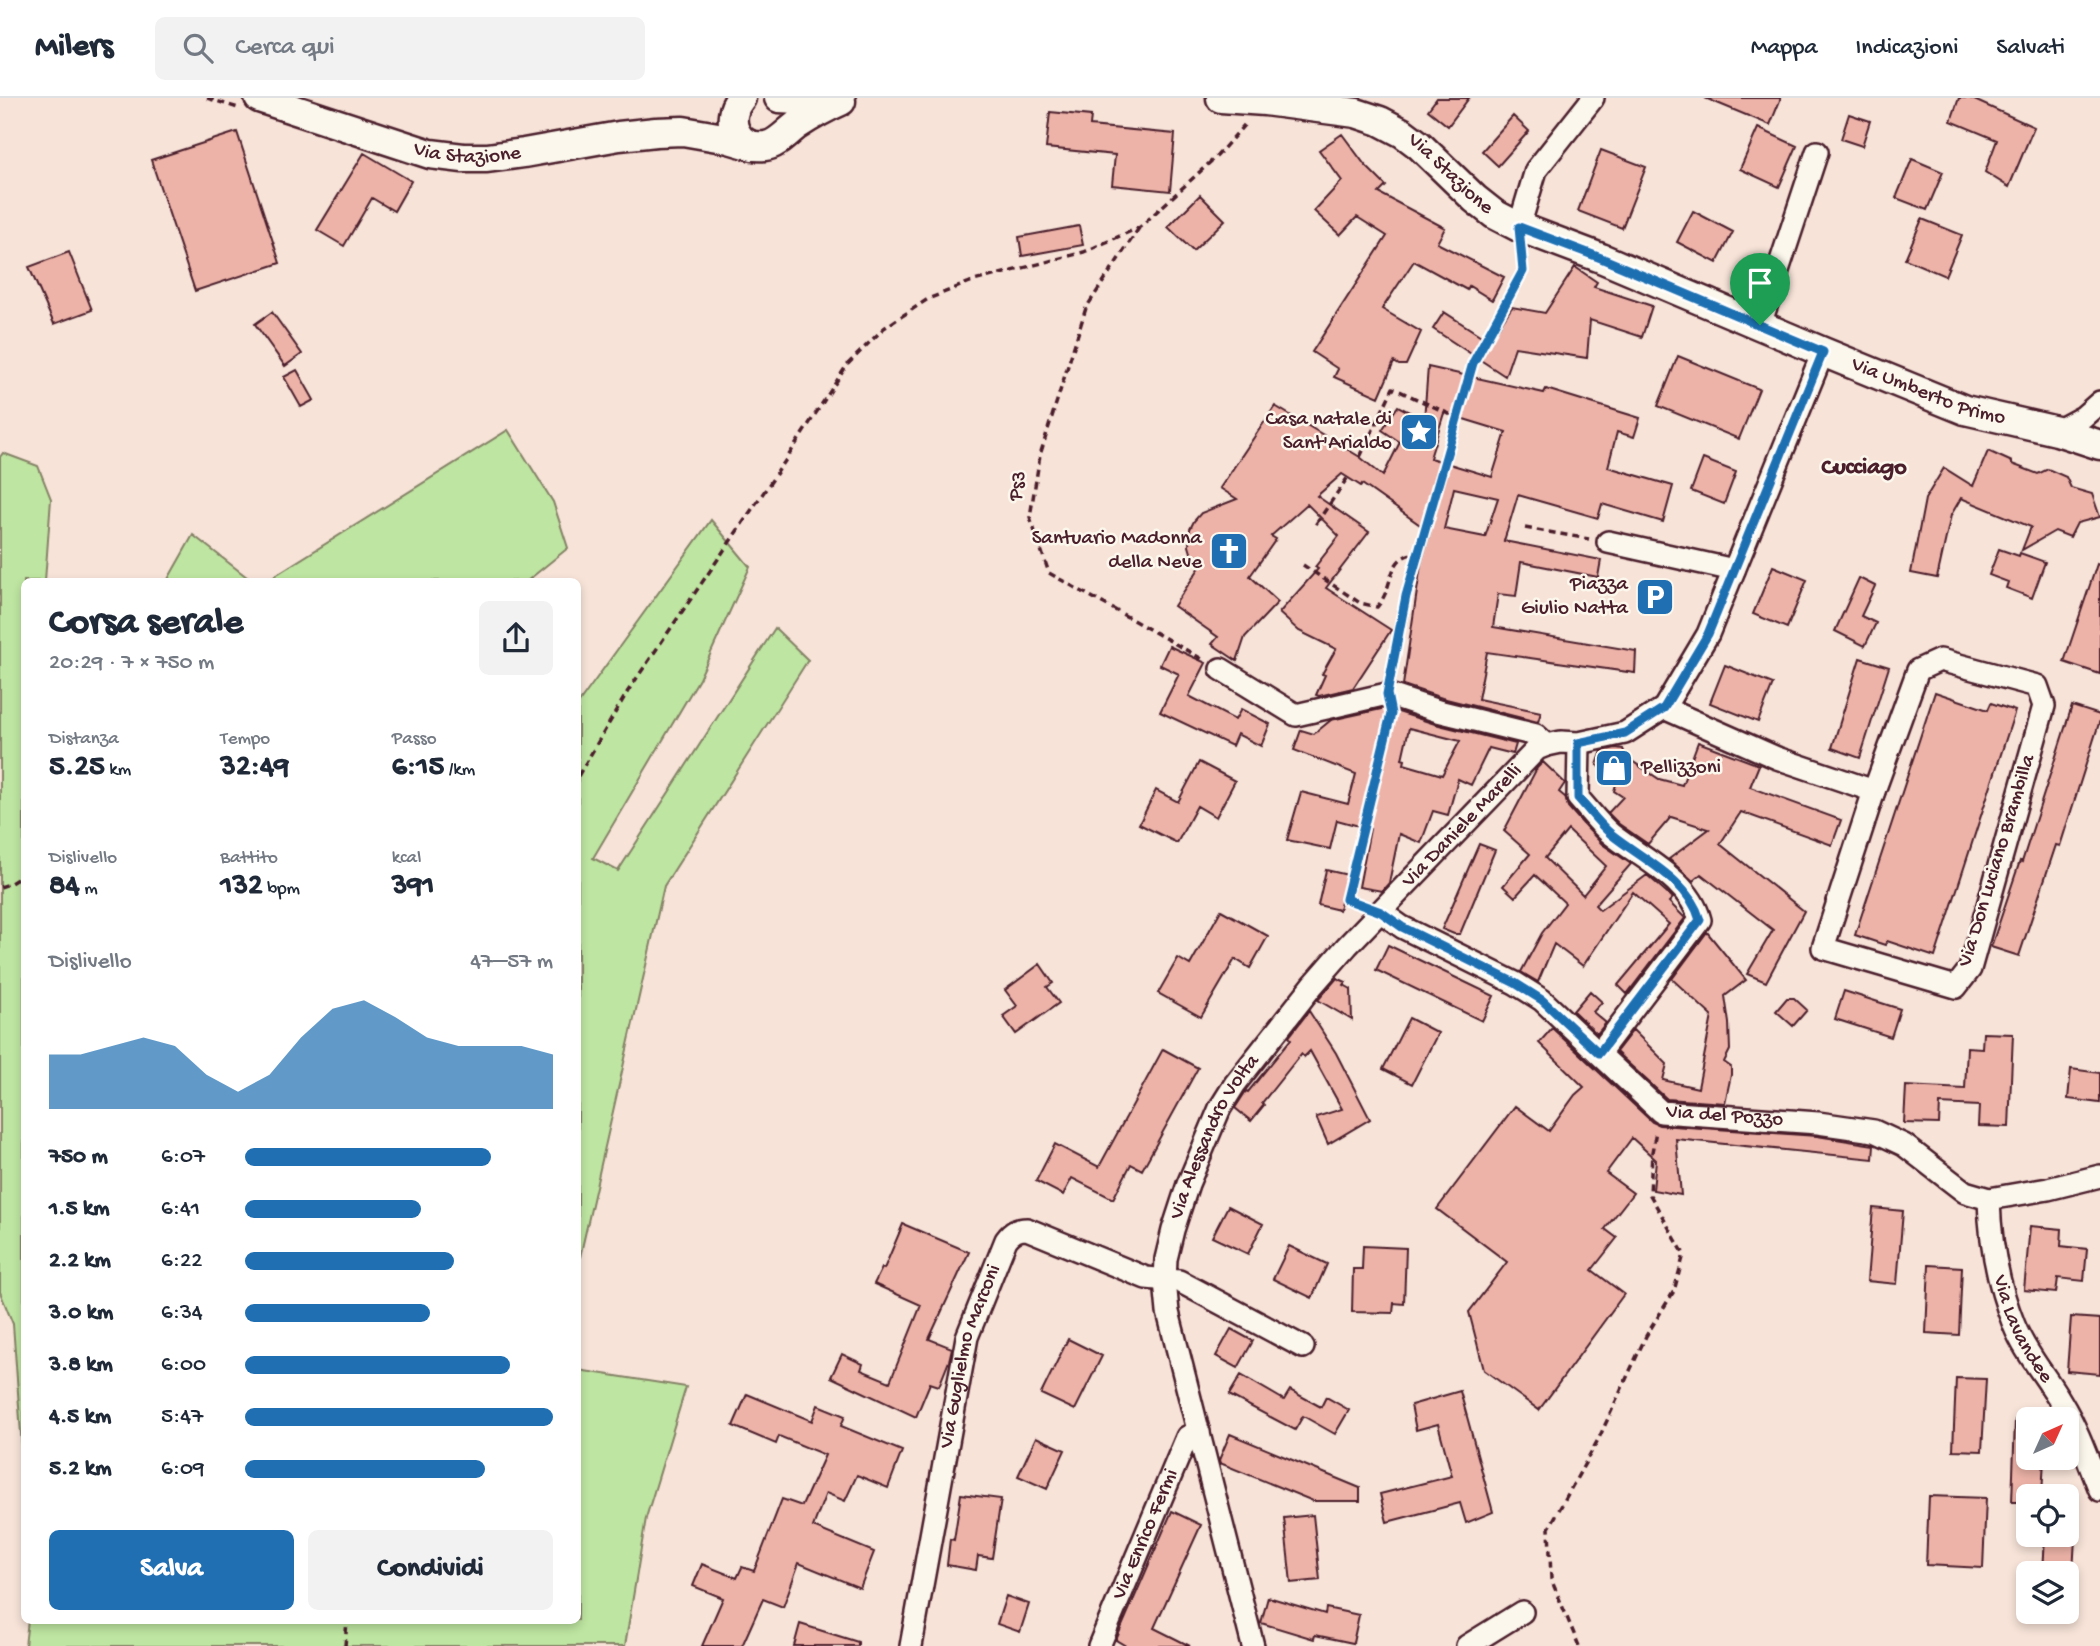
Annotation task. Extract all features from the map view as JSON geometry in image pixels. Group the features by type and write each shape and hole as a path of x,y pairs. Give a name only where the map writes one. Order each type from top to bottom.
{"main road":[{"name":"Via Stazione","path":"259,98 430,154 463,158 487,158 619,136 682,131 716,121 727,115 738,101"},
{"path":"779,98 849,99"},
{"path":"779,98 787,111 788,124 783,135"},
{"name":"Via Stazione","path":"1221,98 1356,113 1380,121 1411,139 1494,214 1555,241"},
{"path":"738,101 732,117 739,137 753,146 767,146 777,142 818,111 849,99"},
{"name":"Via Stazione","path":"682,131 753,146"},
{"name":"Via Umberto Primo","path":"1555,241 1965,410 2057,431 2100,445"}],"street":[{"path":"1519,227 1536,170 1593,98"},
{"path":"1760,325 1817,152"},
{"path":"1221,669 1296,715 1387,694 1438,711 1536,735 1547,745 1578,743 1625,733 1664,708 1708,634 1823,352"},
{"path":"2057,431 2083,417 2100,402"},
{"path":"1608,542 1734,570"},
{"name":"Via Don Luciano Brambilla","path":"1940,660 2037,686 2044,706 1970,970 1956,987 1823,948 1874,792 1918,670 1940,660"},
{"path":"1664,708 1777,758 1874,792"},
{"path":"1578,743 1578,798 1609,832 1680,888 1697,909 1700,920 1599,1053"},
{"name":"Via Daniele Marelli","path":"1381,912 1537,749 1547,745"},
{"name":"Via del Pozzo","path":"1381,912 1402,927 1515,983 1542,1000 1661,1112 1818,1123 1874,1132 1904,1145 1965,1192 1989,1199"},
{"name":"Via Alessandro Volta","path":"1253,1646 1168,1312 1166,1259 1188,1184 1220,1108 1235,1084 1313,985 1381,912"},
{"path":"1989,1199 2048,1189 2100,1176"},
{"name":"Via Lavandee","path":"1989,1199 1993,1250 2002,1293 2015,1328 2083,1443 2100,1490"},
{"name":"Via Guglielmo Marconi","path":"911,1646 967,1337 1006,1240 1011,1234 1019,1229 1027,1229 1146,1278 1180,1281 1303,1347"},
{"name":"Via Enrico Fermi","path":"1099,1646 1186,1437 1199,1432"},
{"path":"1467,1646 1521,1612"}],"path":[{"path":"581,771 628,691 787,458 846,365 884,328 928,299 970,282 1084,252 1140,227 1217,156 1265,101"},
{"name":"Ps3","path":"1140,227 1086,308 1040,455 1030,517 1049,573 1221,669"},
{"path":"1381,912 1346,899 1391,714 1387,694 1406,596 1473,363 1523,271 1519,227"},
{"path":"1360,457 1393,388 1458,418"},
{"path":"1317,523 1348,477"},
{"path":"1525,528 1608,542"},
{"path":"1303,565 1360,603 1377,607 1385,598 1396,562 1405,554 1418,553"},
{"path":"0,887 21,878"},
{"path":"1579,1646 1551,1579 1549,1528 1599,1438 1646,1336 1674,1291 1684,1254 1650,1195 1652,1152 1661,1112"},
{"path":"345,1646 347,1624"}],"green space":[{"path":"508,430 553,502 568,548 531,578 271,578"},
{"path":"3,453 38,466 51,499 45,578 21,578 21,1434 13,1324 0,1292 0,457"},
{"path":"711,520 750,567 699,679 593,858 618,871 775,628 808,660 664,886 581,1253 581,700"},
{"path":"193,535 248,578 169,578"},
{"path":"581,1370 686,1387 646,1518 625,1646 25,1646 28,1624 581,1624"}],"building":[{"path":"1437,98 1469,98 1448,126 1428,110"},
{"path":"1705,98 1781,98 1770,125"},
{"path":"1959,98 1970,98 2034,127 2009,187 1985,172 1997,140 1951,121"},
{"path":"1050,112 1091,116 1090,126 1175,134 1170,191 1112,185 1115,155 1046,148"},
{"path":"1849,114 1870,121 1862,146 1841,139"},
{"path":"1513,116 1529,131 1498,166 1482,151"},
{"path":"1758,128 1797,146 1779,187 1740,169"},
{"path":"237,132 280,263 195,291 151,160"},
{"path":"1342,134 1365,165 1386,186 1379,193 1445,228 1437,243 1504,277 1492,300 1469,286 1467,290 1414,261 1382,309 1421,332 1406,365 1394,362 1379,397 1334,377 1338,369 1312,352 1387,236 1357,217 1340,235 1314,211 1342,181 1319,150"},
{"path":"1601,150 1646,167 1622,228 1578,211"},
{"path":"364,153 411,181 394,211 372,198 344,246 317,230"},
{"path":"1912,159 1943,172 1927,210 1896,198"},
{"path":"1200,195 1225,220 1193,251 1168,227"},
{"path":"1693,211 1733,232 1717,263 1677,242"},
{"path":"1922,219 1962,235 1945,276 1905,259"},
{"path":"1079,226 1083,245 1022,256 1019,237"},
{"path":"69,252 92,310 54,324 29,267"},
{"path":"1575,267 1597,282 1594,287 1652,306 1642,337 1590,320 1587,358 1515,347 1505,376 1433,329 1444,312 1489,341 1512,307 1545,313"},
{"path":"272,312 302,354 285,366 255,324"},
{"path":"1678,356 1759,389 1739,439 1658,406"},
{"path":"1428,367 1544,393 1546,389 1640,418 1634,437 1617,432 1608,467 1673,486 1663,522 1602,504 1598,518 1518,495 1504,541 1601,560 1598,577 1521,562 1516,596 1498,594 1493,627 1636,651 1635,673 1487,652 1478,699 1541,712 1538,722 1442,698 1403,685 1421,564 1430,532 1362,484 1361,486 1342,474 1317,496 1369,532 1326,588 1391,630 1353,688 1316,695 1325,675 1322,674 1336,649 1299,631 1279,613 1318,569 1315,567 1339,536 1307,504 1271,536 1276,539 1250,576 1278,602 1245,637 1237,661 1212,644 1218,637 1174,606 1202,564 1192,556 1189,546 1190,529 1194,521 1201,513 1237,499 1220,488 1275,406 1360,457 1383,476 1400,442 1382,430 1398,406 1424,420","holes":["1444,413 1506,432 1492,477 1430,458","1454,488 1498,498 1485,537 1444,529"]},
{"path":"297,370 314,400 301,407 284,377"},
{"path":"1988,451 2038,474 2048,469 2066,477 2071,488 2092,494 2100,517 2077,523 2070,537 2055,531 2022,550 2031,527 1961,498 1951,515 1937,578 1911,573 1925,499 1944,468 1973,486"},
{"path":"1703,459 1736,472 1724,504 1691,491"},
{"path":"1999,549 2045,562 2032,598 2006,588 2008,582 1989,575"},
{"path":"2097,564 2100,565 2100,674 2064,662"},
{"path":"1773,566 1807,580 1787,628 1753,614"},
{"path":"1859,578 1875,586 1861,616 1876,623 1865,646 1835,631"},
{"path":"1169,646 1206,663 1189,696 1235,720 1241,709 1270,724 1261,746 1237,734 1232,746 1160,712 1179,674 1160,665"},
{"path":"1860,658 1889,667 1860,758 1832,748"},
{"path":"1725,665 1773,684 1758,722 1710,703"},
{"path":"1935,692 1988,710 1991,703 2015,711 1935,957 1887,941 1885,945 1855,935"},
{"path":"2072,706 2100,715 2100,720 2060,846 2056,845 2019,956 1991,947 2020,861 2022,862"},
{"path":"1386,708 1435,724 1516,744 1513,754 1489,748 1471,785 1458,779 1448,815 1433,811 1421,843 1399,834 1389,883 1382,891 1359,887 1370,829 1337,820 1330,849 1287,840 1301,792 1348,804 1356,774 1294,750 1301,730 1314,734 1331,720","holes":["1409,728 1460,741 1442,775 1404,764 1405,760 1402,759"]},
{"path":"1698,742 1759,765 1750,787 1841,820 1832,845 1741,812 1720,844 1804,911 1766,982 1747,974 1773,930 1701,874 1693,881 1669,859 1709,829 1671,817 1648,844 1608,813 1623,797 1614,791 1618,778 1597,765 1602,751 1623,749 1626,757 1659,779 1682,785"},
{"path":"1199,762 1235,781 1216,817 1197,806 1177,843 1139,824 1156,790 1178,802"},
{"path":"1543,762 1565,783 1559,792 1565,797 1568,807 1602,844 1631,864 1595,905 1600,910 1647,875 1673,898 1669,902 1685,918 1627,994 1618,985 1669,924 1633,892 1583,966 1554,944 1538,982 1521,972 1542,933 1565,903 1535,875 1515,897 1503,886 1530,854 1504,831 1537,768","holes":["1568,830 1606,866 1583,895 1545,858"]},
{"path":"1479,844 1495,850 1460,934 1454,934 1442,929"},
{"path":"1326,870 1348,875 1339,910 1318,905"},
{"path":"1221,910 1268,936 1250,968 1235,959 1201,1017 1158,993 1178,958 1190,965"},
{"path":"1707,932 1746,980 1725,996 1730,1050 1724,1062 1731,1067 1731,1075 1725,1103 1667,1099 1616,1052 1633,1030 1667,1064 1663,1080 1698,1088 1712,1016 1672,979"},
{"path":"1388,945 1494,996 1482,1021 1376,970"},
{"path":"1040,964 1053,983 1047,987 1059,1003 1016,1034 1003,1016 1017,1006 1005,990"},
{"path":"1337,978 1346,982 1344,985 1351,989 1352,1020 1318,1000"},
{"path":"1590,991 1602,1002 1593,1012 1606,1023 1597,1034 1573,1011"},
{"path":"1844,991 1900,1009 1891,1037 1835,1019"},
{"path":"1787,998 1794,998 1807,1010 1793,1026 1776,1011"},
{"path":"1309,1011 1336,1053 1370,1119 1328,1144 1316,1117 1342,1109 1310,1051 1304,1057 1301,1054 1251,1121 1235,1108 1246,1091 1248,1092 1291,1039 1289,1037"},
{"path":"1409,1018 1438,1033 1412,1084 1383,1069"},
{"path":"1552,1028 1652,1122 1659,1125 1817,1136 1874,1145 1873,1159 1676,1139 1681,1195 1653,1190 1656,1160 1632,1138 1606,1173 1633,1193 1605,1229 1617,1238 1592,1270 1624,1294 1539,1410 1484,1370 1469,1312 1507,1262 1437,1209 1515,1106 1549,1131 1584,1087 1539,1043"},
{"path":"1983,1033 2013,1034 2009,1127 1978,1126 1979,1106 1940,1104 1939,1124 1904,1123 1906,1086 1965,1089 1967,1047 1982,1048"},
{"path":"1163,1049 1198,1068 1142,1170 1131,1164 1113,1199 1072,1178 1063,1195 1036,1181 1055,1144 1099,1167"},
{"path":"2071,1069 2100,1073 2100,1103 2068,1099"},
{"path":"1228,1206 1263,1224 1248,1254 1212,1237"},
{"path":"1873,1208 1903,1211 1897,1284 1867,1281"},
{"path":"903,1224 969,1252 929,1339 952,1348 949,1361 939,1386 930,1383 916,1417 831,1377 842,1354 863,1364 861,1370 890,1382 921,1305 874,1284 882,1268 884,1269"},
{"path":"2030,1226 2062,1229 2061,1246 2087,1249 2084,1281 2058,1278 2056,1293 2024,1290"},
{"path":"1289,1246 1327,1264 1312,1298 1273,1279"},
{"path":"1363,1246 1406,1248 1404,1304 1394,1303 1393,1313 1352,1312 1353,1269 1362,1269"},
{"path":"1929,1265 1962,1267 1959,1335 1926,1333"},
{"path":"2071,1317 2100,1319 2100,1374 2067,1371"},
{"path":"1231,1329 1253,1341 1238,1368 1216,1356"},
{"path":"1068,1339 1102,1356 1075,1410 1041,1394"},
{"path":"1241,1375 1284,1400 1290,1390 1321,1407 1326,1397 1349,1410 1335,1434 1303,1416 1295,1430 1229,1395"},
{"path":"1956,1378 1986,1379 1982,1451 1953,1450"},
{"path":"1460,1391 1493,1512 1466,1523 1460,1503 1387,1522 1380,1494 1452,1476 1438,1424 1416,1430 1411,1405"},
{"path":"747,1394 812,1421 818,1405 845,1416 841,1426 902,1451 888,1488 857,1475 845,1501 826,1493 813,1527 874,1552 860,1588 799,1563 783,1607 763,1599 742,1646 702,1646 723,1598 693,1586 702,1564 737,1578 742,1567 754,1571 782,1499 802,1506 825,1455 779,1436 776,1444 733,1426"},
{"path":"2016,1420 2016,1470 2043,1470 2043,1484 2016,1484 2016,1502 2012,1502"},
{"path":"1230,1434 1360,1488 1360,1501 1313,1501 1220,1463"},
{"path":"1036,1437 1065,1450 1047,1489 1018,1476"},
{"path":"961,1494 1001,1499 992,1558 978,1556 976,1570 947,1565"},
{"path":"1929,1496 1986,1498 1983,1568 1926,1565"},
{"path":"1172,1511 1201,1525 1154,1628 1190,1646 1126,1646 1116,1640"},
{"path":"1313,1515 1320,1580 1291,1583 1284,1518"},
{"path":"2044,1547 2074,1547 2074,1561 2044,1561"},
{"path":"1006,1596 1029,1604 1020,1632 997,1624"},
{"path":"1268,1597 1325,1614 1326,1608 1359,1615 1353,1643 1315,1635 1314,1639 1261,1623"},
{"path":"800,1624 858,1642 858,1646 794,1646"}],"place":[{"name":"Casa natale di Sant'Arialdo","path":"1419,432"},
{"name":"Santuario Madonna della Neve","path":"1229,551"},
{"name":"Piazza Giulio Natta","path":"1655,597"},
{"name":"Pellizzoni","path":"1614,768"}],"district":[{"name":"Cucciago","path":"1864,468"}],"route":[{"path":"1519,227 1601,258 1760,325 1823,352 1708,634 1664,708 1625,733 1578,743 1578,798 1609,832 1654,865 1688,895 1700,920 1599,1053 1542,1000 1515,983 1402,927 1381,912 1346,899 1391,714 1387,694 1406,596 1473,363 1523,271 1519,227"}]}
